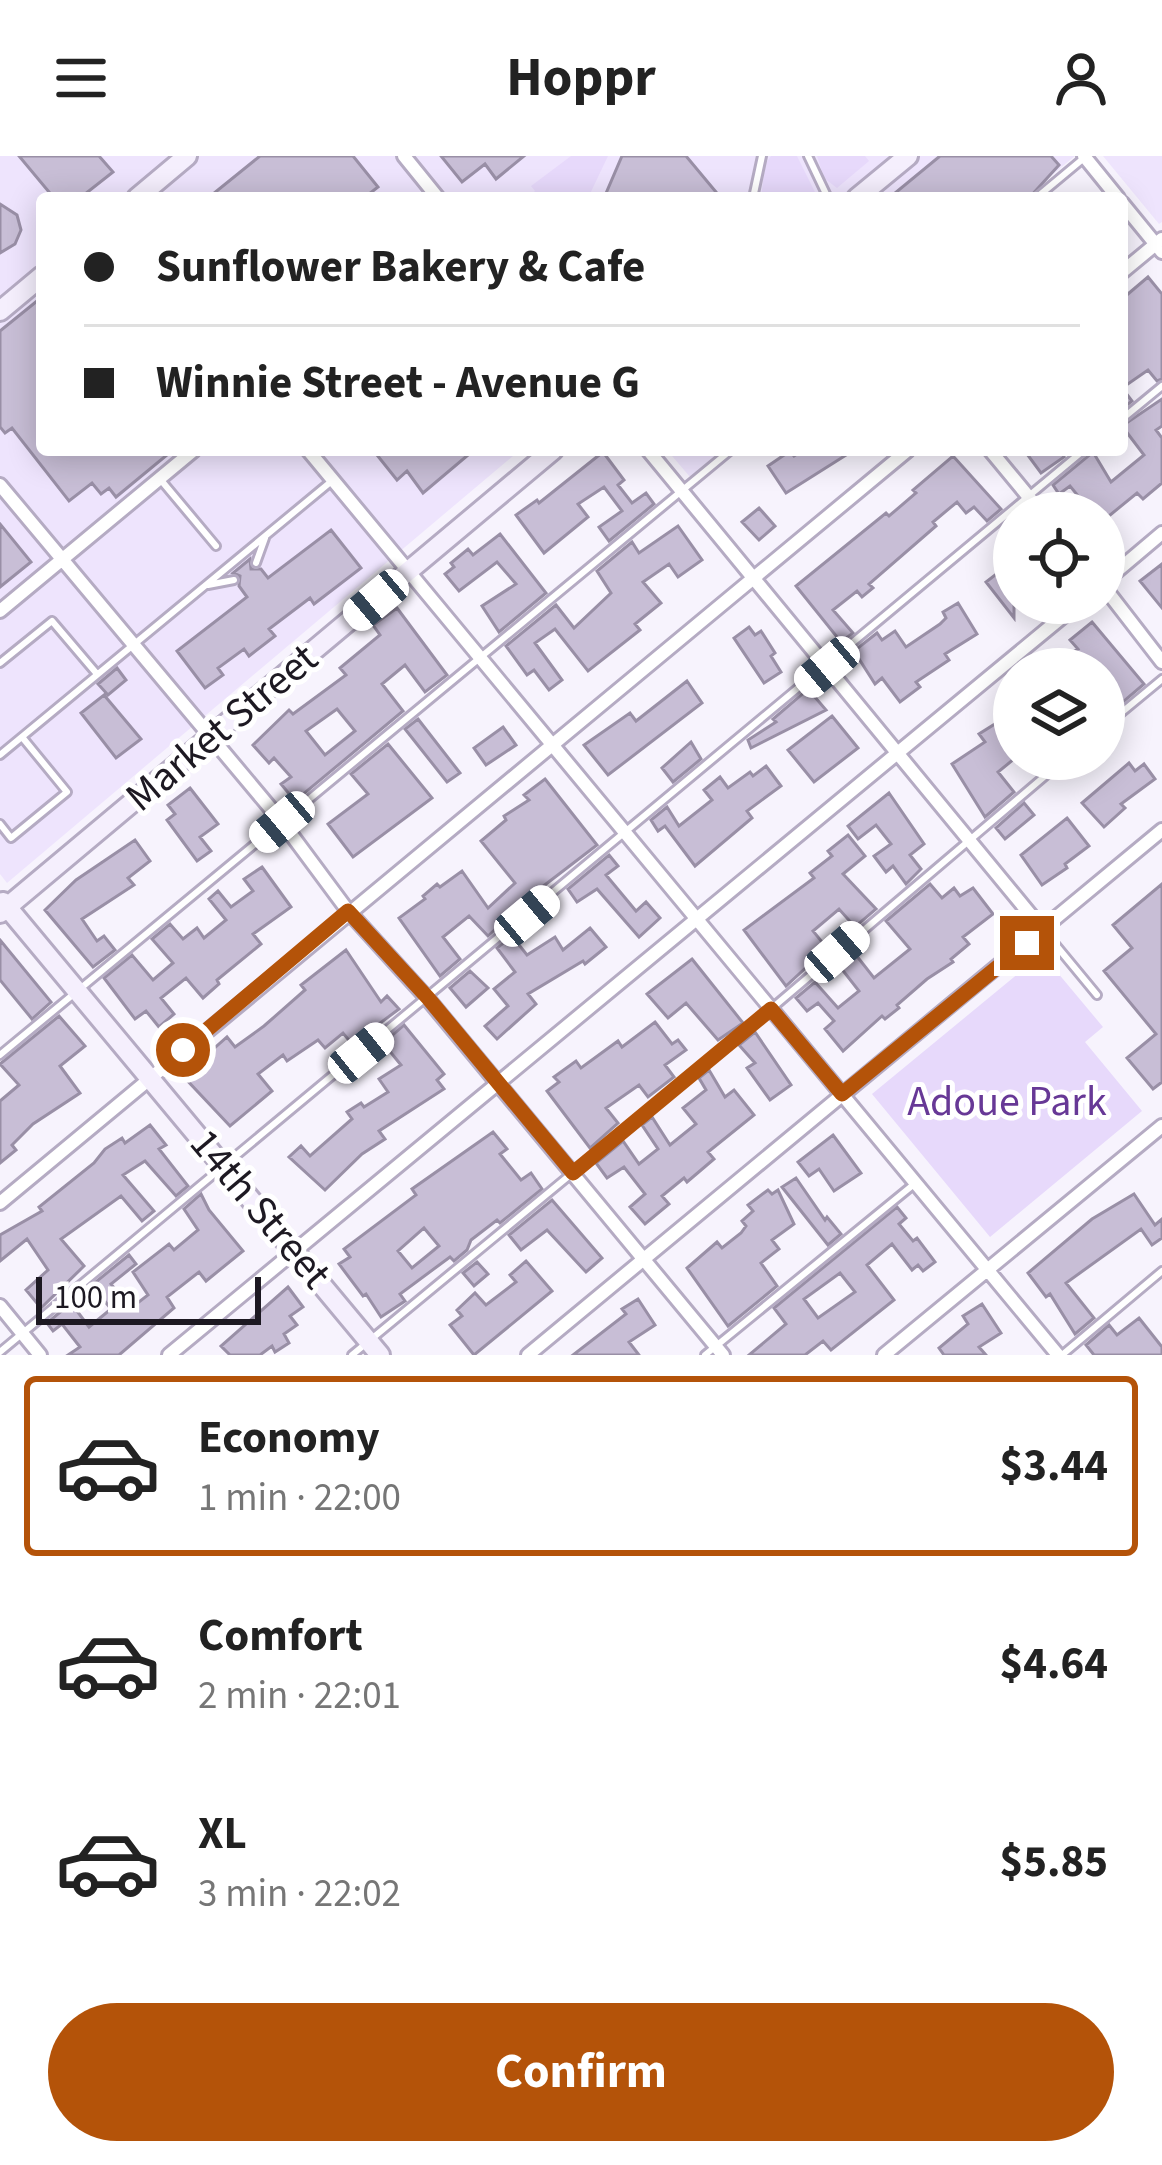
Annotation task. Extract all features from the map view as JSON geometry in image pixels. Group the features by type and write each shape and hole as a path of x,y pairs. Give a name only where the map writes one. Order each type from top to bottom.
{"main road":[{"path":"143,192 187,156"},
{"path":"864,192 908,156"},
{"path":"6,302 36,281"},
{"name":"Market Street","path":"2,906 547,456"},
{"name":"14th Street","path":"2,906 375,1348"}],"street":[{"path":"404,156 434,192"},
{"path":"1085,157 1113,192"},
{"path":"1128,209 1160,245 1128,268"},
{"path":"0,611 187,456"},
{"path":"313,456 1060,1355"},
{"path":"653,456 1043,930"},
{"path":"0,1203 901,456"},
{"path":"995,456 1025,492"},
{"path":"0,485 282,822 348,911 500,1084 715,1352"},
{"path":"1125,566 1162,533"},
{"path":"1125,613 1162,662"},
{"path":"169,1355 1054,624"},
{"path":"528,1355 1162,830"},
{"path":"884,1355 1162,1126"},
{"path":"0,1306 40,1355"}],"lane":[{"path":"754,192 762,156"},
{"path":"808,156 824,192"},
{"path":"1043,192 1085,157"},
{"path":"1128,414 1162,386"},
{"path":"0,1055 724,456"},
{"path":"1033,492 1077,456"},
{"path":"160,479 216,546"},
{"path":"0,755 332,480"},
{"path":"0,1352 993,526"},
{"path":"256,562 266,535"},
{"path":"205,586 234,580"},
{"path":"0,664 52,621 98,674"},
{"path":"1125,710 1162,679"},
{"path":"0,824 11,838 68,792 22,737"},
{"path":"352,1355 375,1348 573,1173 1040,780"},
{"path":"1043,930 1096,995"},
{"path":"715,1352 916,1182"},
{"path":"1060,1355 1162,1271"}],"shaded area":[{"path":"0,156 1075,156 1031,192 36,192 36,456 513,456 7,883 0,874"},
{"path":"1103,156 1162,156 1162,222 1159,224"},
{"path":"672,456 715,456 690,477"}],"green space":[{"path":"571,156 608,156 591,192 534,192 531,186"},
{"path":"771,156 797,156 815,192 762,192 765,164"},
{"path":"817,156 865,156 869,161 837,188 824,178"},
{"name":"Adoue Park","path":"1042,954 1103,1027 1085,1042 1142,1111 990,1237 872,1094"}],"building":[{"path":"19,156 99,156 113,172 88,192 49,192"},
{"path":"260,156 353,156 378,187 372,192 215,192"},
{"path":"441,156 524,156 496,179 485,164 462,182"},
{"path":"622,156 686,156 716,192 607,192"},
{"path":"940,156 1051,156 1059,165 1034,192 896,192"},
{"path":"0,204 17,215 21,230 15,244 0,253"},
{"path":"1148,277 1162,294 1162,379 1157,381 1148,370 1128,384 1128,294"},
{"path":"36,302 36,456 166,456 116,497 109,488 101,494 92,483 69,501 12,428 5,433 0,427 0,331"},
{"path":"1162,399 1162,426 1156,430 1162,438 1162,483 1143,499 1137,493 1125,503 1125,492 1075,492 1070,486 1058,492 1053,485 1088,456 1095,456 1111,482 1144,455 1128,434 1128,422"},
{"path":"378,456 467,456 423,493 407,471 397,480"},
{"path":"598,456 606,456 624,480 618,485 632,503 646,493 654,504 609,541 599,527 622,511 604,487 578,504 588,517 544,553 516,515 539,503"},
{"path":"783,456 845,456 786,493 768,466"},
{"path":"953,456 993,500 993,516 987,521 974,507 966,513 957,502 869,584 873,588 862,597 857,591 833,610 853,633 841,642 796,586 886,513 889,516 916,493 913,490"},
{"path":"1028,456 1063,456 1064,457 1041,473"},
{"path":"759,508 775,526 759,540 742,522"},
{"path":"0,524 31,562 0,587"},
{"path":"678,526 702,560 678,577 669,564 643,582 661,603 635,624 640,630 588,671 555,629 535,643 562,680 549,690 534,670 527,675 506,646 556,605 574,628 611,593 597,571 632,542 639,553"},
{"path":"331,530 361,568 314,604 310,598 269,629 275,636 249,656 244,649 218,668 223,675 205,688 177,651 247,597 239,586 240,576 233,573 250,559 251,569 261,569 268,578"},
{"path":"500,534 546,593 499,632 482,606 516,584 497,562 459,591 445,574 468,549 473,555"},
{"path":"1162,564 1162,608 1140,581"},
{"path":"958,603 977,634 945,654 949,660 916,682 920,687 900,702 882,678 875,684 854,651 877,633 882,640 895,631 906,647 940,624 946,618 943,612"},
{"path":"397,608 447,675 425,692 405,665 382,684 403,711 295,801 281,784 291,777 253,745 289,710 293,714 346,675 340,668 380,635 373,625","holes":["337,709 355,731 325,755 306,731"]},
{"path":"1094,624 1114,648 1077,648 1070,640"},
{"path":"749,627 755,635 761,631 781,672 764,683 734,638"},
{"path":"1125,661 1144,684 1125,700"},
{"path":"117,668 126,680 108,695 98,684"},
{"path":"687,681 702,703 608,775 584,745 630,713 636,721"},
{"path":"808,689 826,710 751,748 748,740 776,722 773,719"},
{"path":"104,695 141,739 116,758 81,713"},
{"path":"832,716 858,748 814,782 788,750"},
{"path":"418,719 460,773 447,782 405,729"},
{"path":"993,725 993,780 1004,780 1014,792 985,817 952,764 985,742 979,734"},
{"path":"503,727 516,745 486,765 474,748"},
{"path":"691,742 701,759 673,782 662,768"},
{"path":"388,744 432,798 353,857 328,824 368,794 351,774"},
{"path":"1129,763 1135,771 1144,764 1155,779 1121,804 1125,808 1104,827 1082,803 1109,780 1125,780"},
{"path":"766,766 781,786 747,811 752,818 695,866 665,826 658,831 651,820 667,807 679,826 712,800 704,790 720,777 728,788"},
{"path":"545,779 597,845 488,936 469,916 443,937 460,959 440,976 399,918 437,884 440,887 462,871 488,908 515,883 481,841 506,820 504,816 529,800 524,795"},
{"path":"190,788 218,824 200,837 211,851 197,861 167,820 175,814 168,805"},
{"path":"889,793 924,844 910,855 921,869 906,884 893,866 886,872 874,856 891,844 876,825 858,839 848,826"},
{"path":"1024,803 1034,815 1005,839 996,828"},
{"path":"1067,818 1089,846 1042,885 1021,855"},
{"path":"848,835 865,856 843,874 876,909 855,927 839,909 813,931 827,948 786,986 744,930 814,878 810,873"},
{"path":"135,840 150,861 128,878 134,885 82,919 97,941 104,936 115,950 93,967 45,910 76,880"},
{"path":"609,855 618,866 606,875 636,911 646,902 660,918 639,937 597,889 577,902 568,889"},
{"path":"262,867 291,907 253,934 261,944 217,980 219,984 203,998 186,978 161,998 174,1014 159,1027 146,1011 135,1019 104,978 132,955 153,980 173,963 152,939 170,924 183,939 197,928 204,938 226,920 209,899 218,891 231,907 253,891 244,879"},
{"path":"930,884 942,898 954,888 960,896 973,888 993,914 963,937 969,944 953,962 843,1051 825,1029 834,1021 818,1003 807,1011 796,998 815,982 838,1008 859,991 837,963 852,950 874,978 910,949 886,921"},
{"path":"1162,884 1162,1082 1153,1089 1127,1058 1156,1034 1104,971 1132,948 1113,925"},
{"path":"590,928 606,947 585,964 528,994 536,1004 497,1039 485,1026 508,1006 494,989 515,972 497,948 512,936 527,955 555,937 563,950"},
{"path":"0,940 51,1002 32,1019 0,980"},
{"path":"346,950 381,1002 387,996 399,1009 352,1044 343,1033 325,1048 318,1040 287,1061 283,1055 258,1074 272,1091 230,1126 183,1076 227,1037 235,1047 264,1026 305,990 301,985"},
{"path":"692,959 743,1023 718,1040 686,1003 668,1018 647,994"},
{"path":"470,971 488,988 466,1007 450,988"},
{"path":"59,1016 85,1046 60,1066 80,1093 33,1124 12,1145 16,1150 0,1163 0,1101 19,1085 0,1064"},
{"path":"655,1022 672,1044 678,1040 686,1050 665,1065 674,1077 648,1097 639,1085 606,1108 618,1123 590,1148 547,1091 559,1082 554,1077 576,1061 581,1068 618,1041 622,1047"},
{"path":"404,1025 444,1074 437,1080 444,1089 379,1131 385,1139 325,1190 289,1157 301,1146 310,1156 352,1119 347,1112 388,1092 379,1079 401,1065 383,1043"},
{"path":"755,1032 791,1085 770,1100 747,1068 755,1063 739,1045"},
{"path":"709,1070 725,1097 734,1090 754,1115 708,1152 714,1159 662,1196 669,1204 645,1224 630,1207 645,1194 624,1167 607,1178 596,1163 623,1141 639,1164 658,1149 642,1125 652,1117 670,1145 696,1124 683,1108 706,1090 699,1078"},
{"path":"150,1125 166,1145 159,1149 188,1186 176,1196 145,1161 123,1175 154,1211 142,1221 121,1196 61,1239 84,1266 41,1308 26,1290 48,1270 27,1239 0,1261 0,1235 42,1211 39,1207 105,1149 122,1138 125,1143"},
{"path":"493,1132 507,1149 500,1154 521,1180 531,1173 542,1189 471,1240 454,1261 450,1257 400,1294 405,1301 381,1317 339,1264 350,1257 344,1249 416,1195 412,1189","holes":["424,1228 439,1246 412,1268 398,1251"]},
{"path":"833,1135 861,1173 834,1191 819,1169 809,1176 798,1162"},
{"path":"796,1178 825,1220 827,1217 841,1234 828,1245 782,1187"},
{"path":"768,1190 772,1194 778,1190 794,1224 772,1240 779,1249 761,1263 777,1286 728,1326 687,1268 717,1242 722,1248 741,1233 746,1226 742,1221 753,1211 748,1205"},
{"path":"201,1194 243,1251 206,1281 199,1272 167,1297 174,1308 119,1355 68,1355 80,1347 62,1324 53,1331 47,1323 71,1303 89,1327 111,1309 92,1285 129,1255 136,1264 111,1284 130,1309 148,1295 133,1272 169,1244 174,1250 198,1230 184,1209"},
{"path":"1134,1194 1155,1225 1162,1219 1162,1238 1152,1245 1141,1229 1066,1283 1094,1318 1075,1334 1050,1294 1046,1297 1028,1273 1092,1219"},
{"path":"552,1200 602,1258 586,1272 547,1230 521,1250 509,1235"},
{"path":"897,1207 906,1218 899,1224 935,1262 923,1271 918,1265 912,1270 892,1244 867,1265 894,1300 831,1350 823,1341 805,1355 749,1355 786,1324 774,1308","holes":["840,1273 855,1292 818,1318 804,1299"]},
{"path":"526,1261 552,1291 474,1355 450,1325 462,1316 457,1310 475,1293 486,1305 516,1282 510,1275"},
{"path":"477,1262 488,1274 474,1286 463,1273"},
{"path":"288,1287 303,1307 290,1316 297,1325 284,1334 289,1343 275,1352 272,1346 260,1355 230,1355 221,1346"},
{"path":"638,1299 655,1325 629,1342 639,1355 573,1355 626,1314 622,1309"},
{"path":"982,1304 1001,1333 979,1347 986,1355 944,1355 939,1348 968,1324 963,1316"},
{"path":"1139,1318 1162,1347 1162,1355 1094,1355 1086,1345 1109,1325 1117,1335"}],"route":[{"path":"183,1050 348,911 428,998 573,1173 771,1009 842,1094 1027,943"}]}
